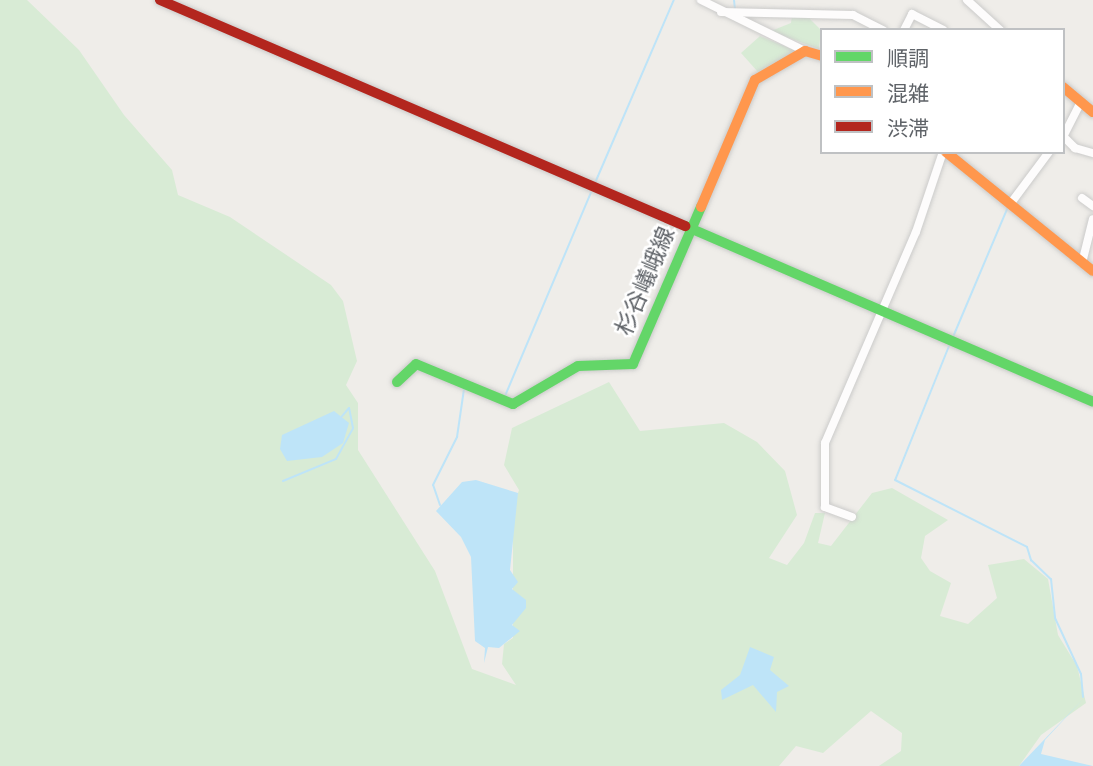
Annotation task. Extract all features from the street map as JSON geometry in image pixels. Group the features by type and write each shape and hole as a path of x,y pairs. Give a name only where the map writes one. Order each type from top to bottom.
{"street":[{"path":"160,0 1093,402"},
{"path":"701,0 721,12 820,55"},
{"path":"967,0 998,28"},
{"path":"721,12 853,15 879,28"},
{"path":"905,28 912,14 938,28"},
{"name":"杉谷嶬峨線","path":"397,382 412,374 416,364 513,404 578,366 633,364 755,80 805,51"},
{"path":"1065,89 1093,112"},
{"path":"1065,135 1081,102"},
{"path":"1065,138 1075,148 1093,153"},
{"path":"852,517 825,506 823,450 944,154"},
{"path":"948,154 1093,271"},
{"path":"1011,203 1048,154"},
{"path":"1082,198 1093,206"},
{"path":"1082,262 1093,219"}],"green space":[{"path":"0,0 27,0 79,50 124,115 172,170 178,195 230,217 331,285 343,301 357,361 346,385 358,403 358,450 435,571 472,669 516,685 502,664 504,644 513,638 513,508 519,490 504,465 512,428 609,382 640,431 724,423 757,442 785,471 797,515 769,558 787,565 804,543 815,513 825,513 818,543 831,546 872,493 892,488 948,520 925,536 921,558 930,571 951,583 940,616 968,624 997,598 988,565 1024,559 1048,579 1058,635 1077,666 1086,703 1041,735 1019,766 879,766 901,751 902,733 871,711 823,753 796,746 779,766 0,766"},
{"path":"792,15 808,17 820,29 819,49 771,31 791,23"},
{"path":"760,36 796,51 758,72 741,53"}],"water":[{"path":"334,411 349,423 343,443 322,457 287,461 280,449 282,435"},
{"path":"476,480 518,493 510,570 518,582 512,589 526,600 526,608 512,625 520,631 499,648 488,647 484,663 485,648 475,641 471,557 461,537 436,511 462,482"},
{"path":"750,647 774,657 770,670 789,686 777,692 776,712 753,685 722,700 721,690 740,675"},
{"path":"1084,698 1045,740 1041,754 1093,766 1019,766"}],"waterway":[{"path":"595,183 674,0"},
{"path":"734,0 735,10"},
{"path":"505,396 591,192"},
{"path":"953,337 1008,207"},
{"path":"949,346 895,480 1027,547 1031,560 1051,579 1055,618 1081,674 1083,697"},
{"path":"440,505 433,485 457,437 464,389"},
{"path":"283,481 336,459 353,428 349,408 342,416"}],"traffic: fast":[{"path":"397,382 416,364 513,404 578,366 633,364 701,207"},
{"path":"685,226 1093,402"}],"traffic: slow":[{"path":"701,207 755,80 805,51 820,55"},
{"path":"1065,89 1093,112"},
{"path":"948,154 1093,271"}],"traffic: jam":[{"path":"160,0 685,226"}]}
